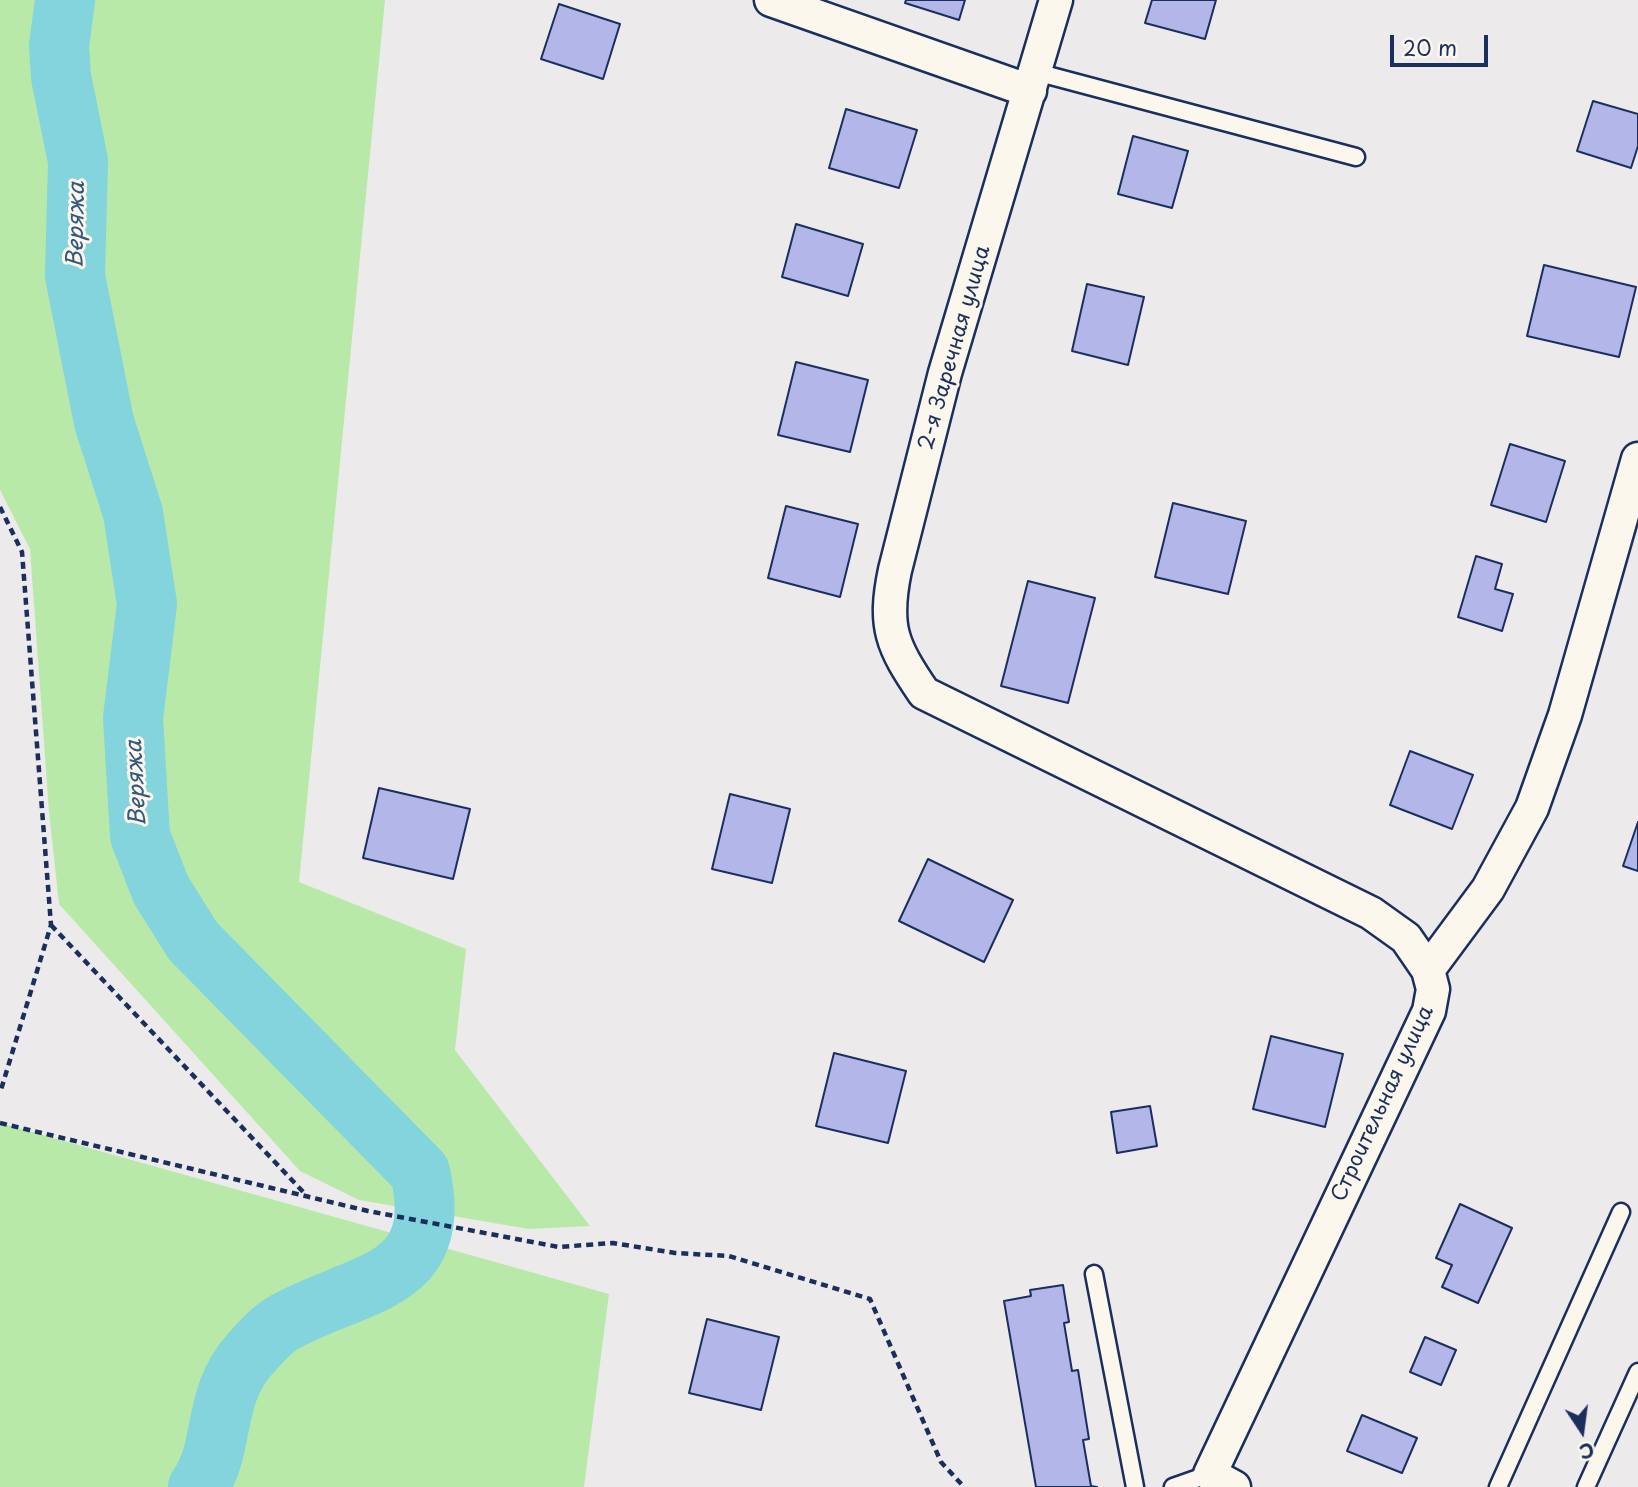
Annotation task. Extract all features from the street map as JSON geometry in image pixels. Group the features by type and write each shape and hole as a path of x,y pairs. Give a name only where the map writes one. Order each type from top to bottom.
{"street":[{"path":"771,0 1033,81"},
{"name":"2-я Заречная улица","path":"1056,0 945,373 889,602 890,629 904,663 925,693 1371,913 1406,938 1428,970"},
{"path":"1428,970 1488,889 1532,808 1565,715 1638,459"},
{"name":"Строительная улица","path":"1222,1481 1429,1011 1433,989 1428,970"}],"lane":[{"path":"1033,81 1356,157"},
{"path":"1498,1487 1621,1212"},
{"path":"1094,1274 1135,1487"},
{"path":"1586,1487 1638,1372"},
{"path":"1173,1487 1222,1481"}],"path":[{"path":"0,507 22,552 51,925 0,1093"},
{"path":"51,925 307,1196"},
{"path":"0,1123 368,1211 559,1247 613,1243 675,1253 729,1256 870,1299 941,1462 964,1487"}],"green space":[{"path":"0,0 385,0 299,882 466,949 455,1050 590,1226 529,1229 359,1200 300,1171 59,904 49,812 30,549 0,490"},
{"path":"0,1123 609,1294 584,1487 0,1487"}],"building":[{"path":"906,0 965,0 959,20 905,3"},
{"path":"1152,0 1216,0 1205,39 1145,23"},
{"path":"559,4 620,24 603,79 541,59"},
{"path":"1593,101 1638,114 1638,146 1631,168 1577,151"},
{"path":"846,109 917,130 899,188 829,168"},
{"path":"1133,136 1188,151 1172,208 1118,194"},
{"path":"796,224 863,244 848,296 782,277"},
{"path":"1544,265 1636,287 1619,357 1527,336"},
{"path":"1087,284 1144,297 1128,365 1072,351"},
{"path":"796,362 868,380 850,452 778,435"},
{"path":"1510,444 1565,461 1546,522 1491,505"},
{"path":"1173,503 1246,521 1228,594 1155,577"},
{"path":"786,506 858,524 840,597 768,578"},
{"path":"1476,556 1502,564 1495,589 1513,594 1502,631 1458,617"},
{"path":"1028,581 1095,598 1068,703 1001,686"},
{"path":"1410,751 1473,775 1452,829 1390,805"},
{"path":"379,788 470,809 453,879 363,858"},
{"path":"730,794 790,809 772,883 712,869"},
{"path":"1638,822 1638,871 1623,866"},
{"path":"928,859 1013,900 984,962 899,921"},
{"path":"1271,1036 1343,1054 1325,1127 1253,1109"},
{"path":"834,1053 906,1071 888,1143 816,1126"},
{"path":"1150,1106 1157,1146 1117,1153 1111,1112"},
{"path":"1460,1204 1512,1228 1478,1303 1442,1287 1452,1265 1436,1258"},
{"path":"1063,1285 1069,1322 1064,1323 1072,1371 1078,1370 1089,1439 1083,1440 1091,1486 1097,1487 1036,1487 1004,1301 1031,1296 1030,1290"},
{"path":"707,1319 779,1337 761,1410 689,1393"},
{"path":"1425,1337 1456,1350 1441,1385 1410,1372"},
{"path":"1362,1415 1417,1438 1402,1473 1347,1451"}],"waterway":[{"name":"Веряжа","path":"65,0 59,46 61,77 78,161 75,276 104,422 133,513 147,604 133,718 140,836 161,890 193,941 420,1172 425,1209 420,1237 408,1258 390,1274 285,1322 250,1354 229,1388 207,1472 198,1487"}]}
